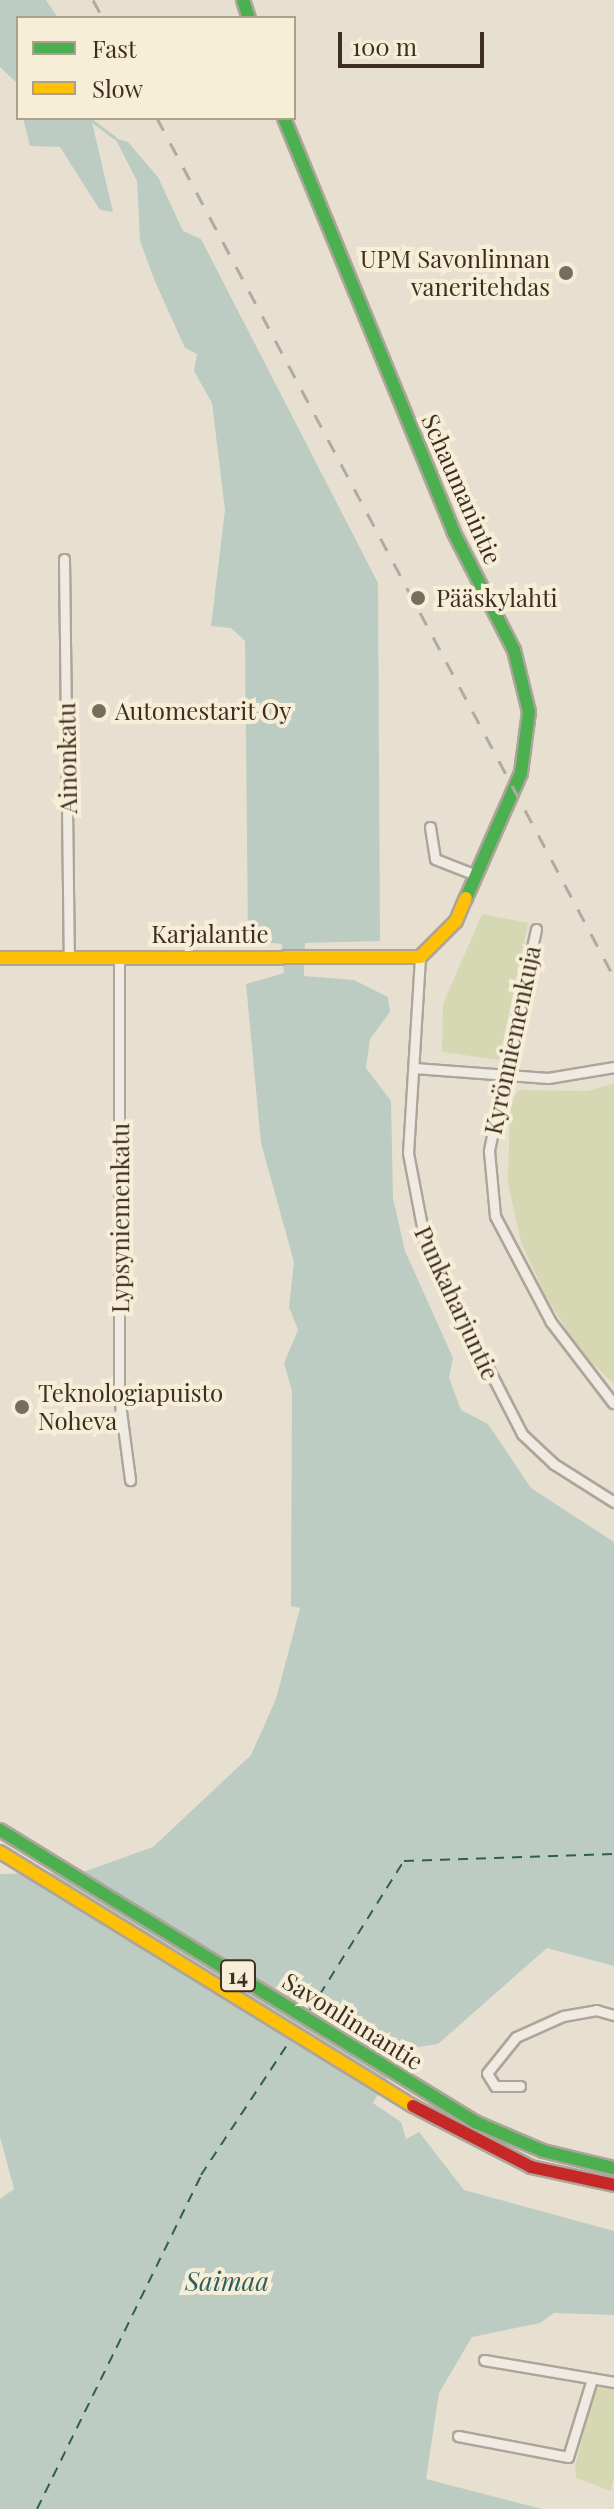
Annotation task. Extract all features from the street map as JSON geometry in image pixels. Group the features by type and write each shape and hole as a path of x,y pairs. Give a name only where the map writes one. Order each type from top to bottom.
{"main road":[{"name":"Schaumanintie","path":"285,120 453,531 526,686 521,773 456,921 420,957"},
{"name":"Karjalantie","path":"0,958 420,957"},
{"name":"Savonlinnantie","path":"0,1830 475,2122 543,2151 614,2168"},
{"name":"Savonlinnantie","path":"0,1852 466,2138 531,2167 614,2185"}],"street":[{"name":"Ainonkatu","path":"64,559 69,956"},
{"path":"430,827 435,859 476,875"},
{"name":"Kyrönniemenkuja","path":"536,929 500,1076 489,1151 495,1216 551,1322 613,1403"},
{"name":"Lypsyniemenkatu","path":"119,956 119,1396 130,1480"},
{"name":"Punkaharjuntie","path":"420,957 408,1153 426,1247 522,1434 554,1464 614,1502"},
{"path":"414,1068 500,1076 614,1067"},
{"path":"520,2086 489,2080 493,2060 535,2024 596,2010 614,2015"},
{"path":"484,2360 614,2382"},
{"path":"458,2436 568,2457 592,2379"}],"green space":[{"path":"482,914 528,923 499,1060 442,1052 443,1004"},
{"path":"614,1083 614,1384 581,1353 545,1295 521,1242 508,1183 510,1103 519,1090 588,1091"},
{"path":"614,2384 614,2477 611,2491 576,2478 575,2467 595,2387"}],"water":[{"path":"0,0 46,0 57,16 16,16 16,82 0,67"},
{"path":"24,120 91,120 113,212 100,210 60,147 30,146"},
{"name":"Saimaa","path":"115,138 128,142 158,177 183,231 201,239 378,583 380,941 305,943 304,976 354,980 388,997 390,1012 370,1039 366,1068 391,1101 393,1198 405,1251 453,1358 449,1378 461,1410 488,1424 531,1488 614,1542 614,1966 547,1948 438,2044 412,2048 398,2059 373,2103 401,2122 406,2139 419,2132 464,2190 614,2231 614,2315 554,2313 540,2323 472,2337 439,2393 426,2479 542,2509 0,2509 0,2199 14,2189 0,2137 0,1874 83,1872 153,1847 251,1755 276,1699 300,1608 291,1606 292,1391 284,1363 298,1330 289,1307 294,1262 261,1143 246,984 284,973 282,944 248,941 245,641 231,628 211,626 225,510 212,403 194,371 197,354 185,348 140,241 137,181"}],"waterway":[{"path":"91,120 115,138"}],"ferry route":[{"path":"310,2010 404,1861 614,1854"},
{"path":"37,2509 201,2175 291,2039"}],"railway":[{"path":"93,0 102,16"},
{"path":"158,120 614,977"}],"traffic: fast":[{"path":"243,0 248,16"},
{"path":"285,120 453,531 514,650 529,712 521,773 466,898"},
{"path":"0,1830 475,2122 543,2151 614,2168"}],"traffic: slow":[{"path":"0,958 420,957 456,921 466,898"},
{"path":"0,1852 413,2106"}],"traffic: jam":[{"path":"413,2106 531,2167 614,2185"}],"place":[{"name":"UPM Savonlinnan vaneritehdas","path":"566,273"},
{"name":"Pääskylahti","path":"418,598"},
{"name":"Automestarit Oy","path":"99,711"},
{"name":"Teknologiapuisto Noheva","path":"22,1407"}]}
